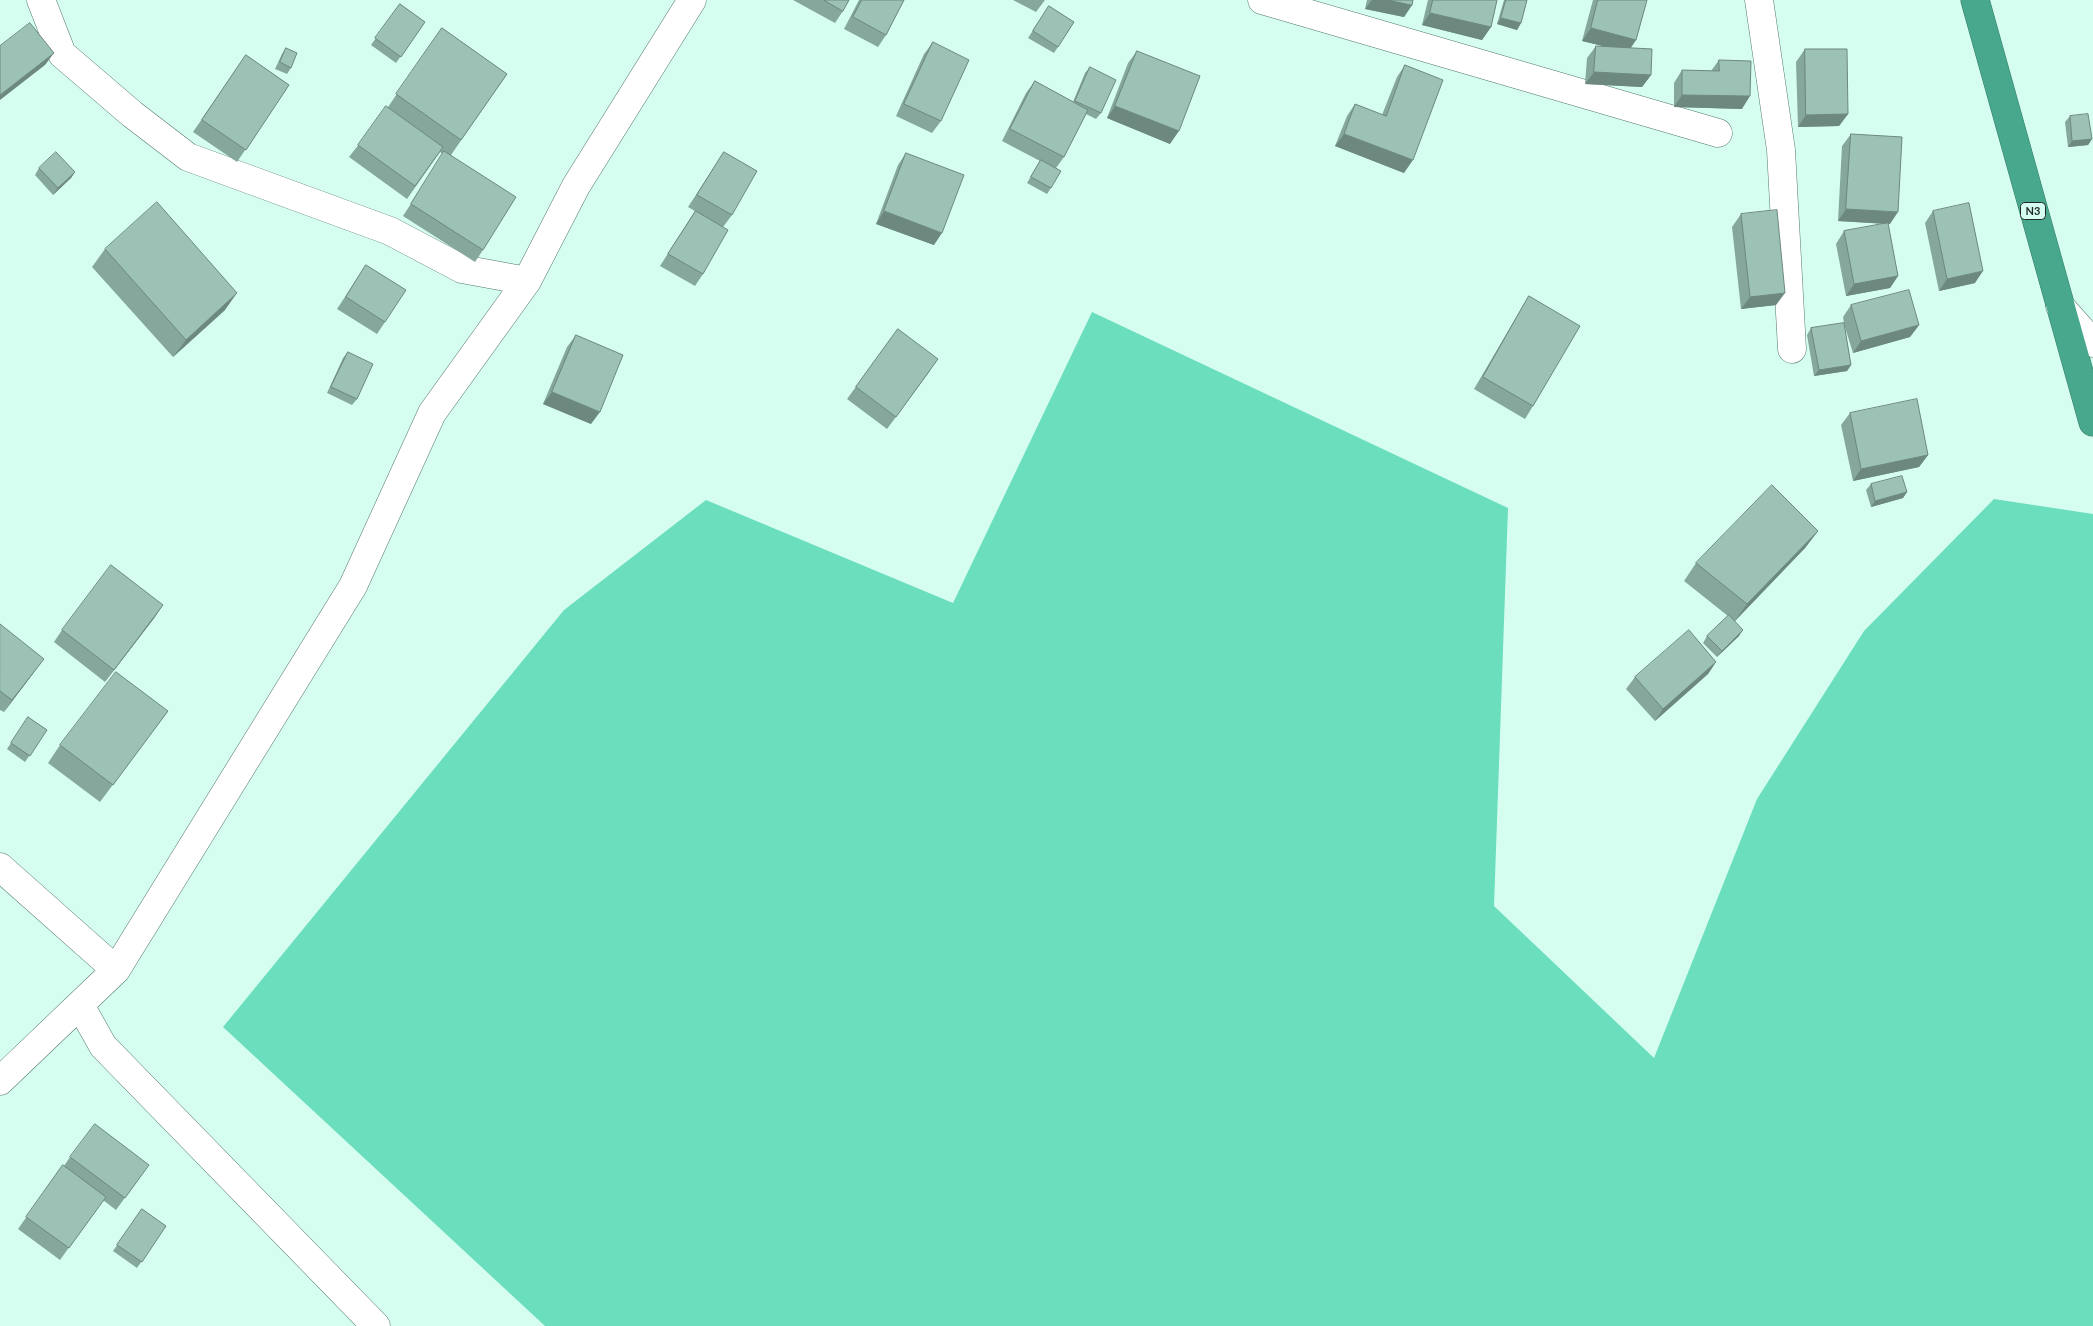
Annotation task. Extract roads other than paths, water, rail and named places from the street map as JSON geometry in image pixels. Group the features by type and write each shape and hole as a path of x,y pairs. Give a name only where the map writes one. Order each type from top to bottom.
{"highway":[{"name":"N3","path":"1975,0 2093,422"}],"street":[{"path":"41,0 62,54 132,114 188,157 390,231 462,269 527,281"},
{"path":"0,1081 116,970 353,586 432,413 527,281 576,186 692,0"},
{"path":"1262,0 1718,133"},
{"path":"1759,0 1781,150 1792,349"},
{"path":"2060,306 2093,343"},
{"path":"0,867 116,970"},
{"path":"80,1005 103,1046 376,1326"}]}
